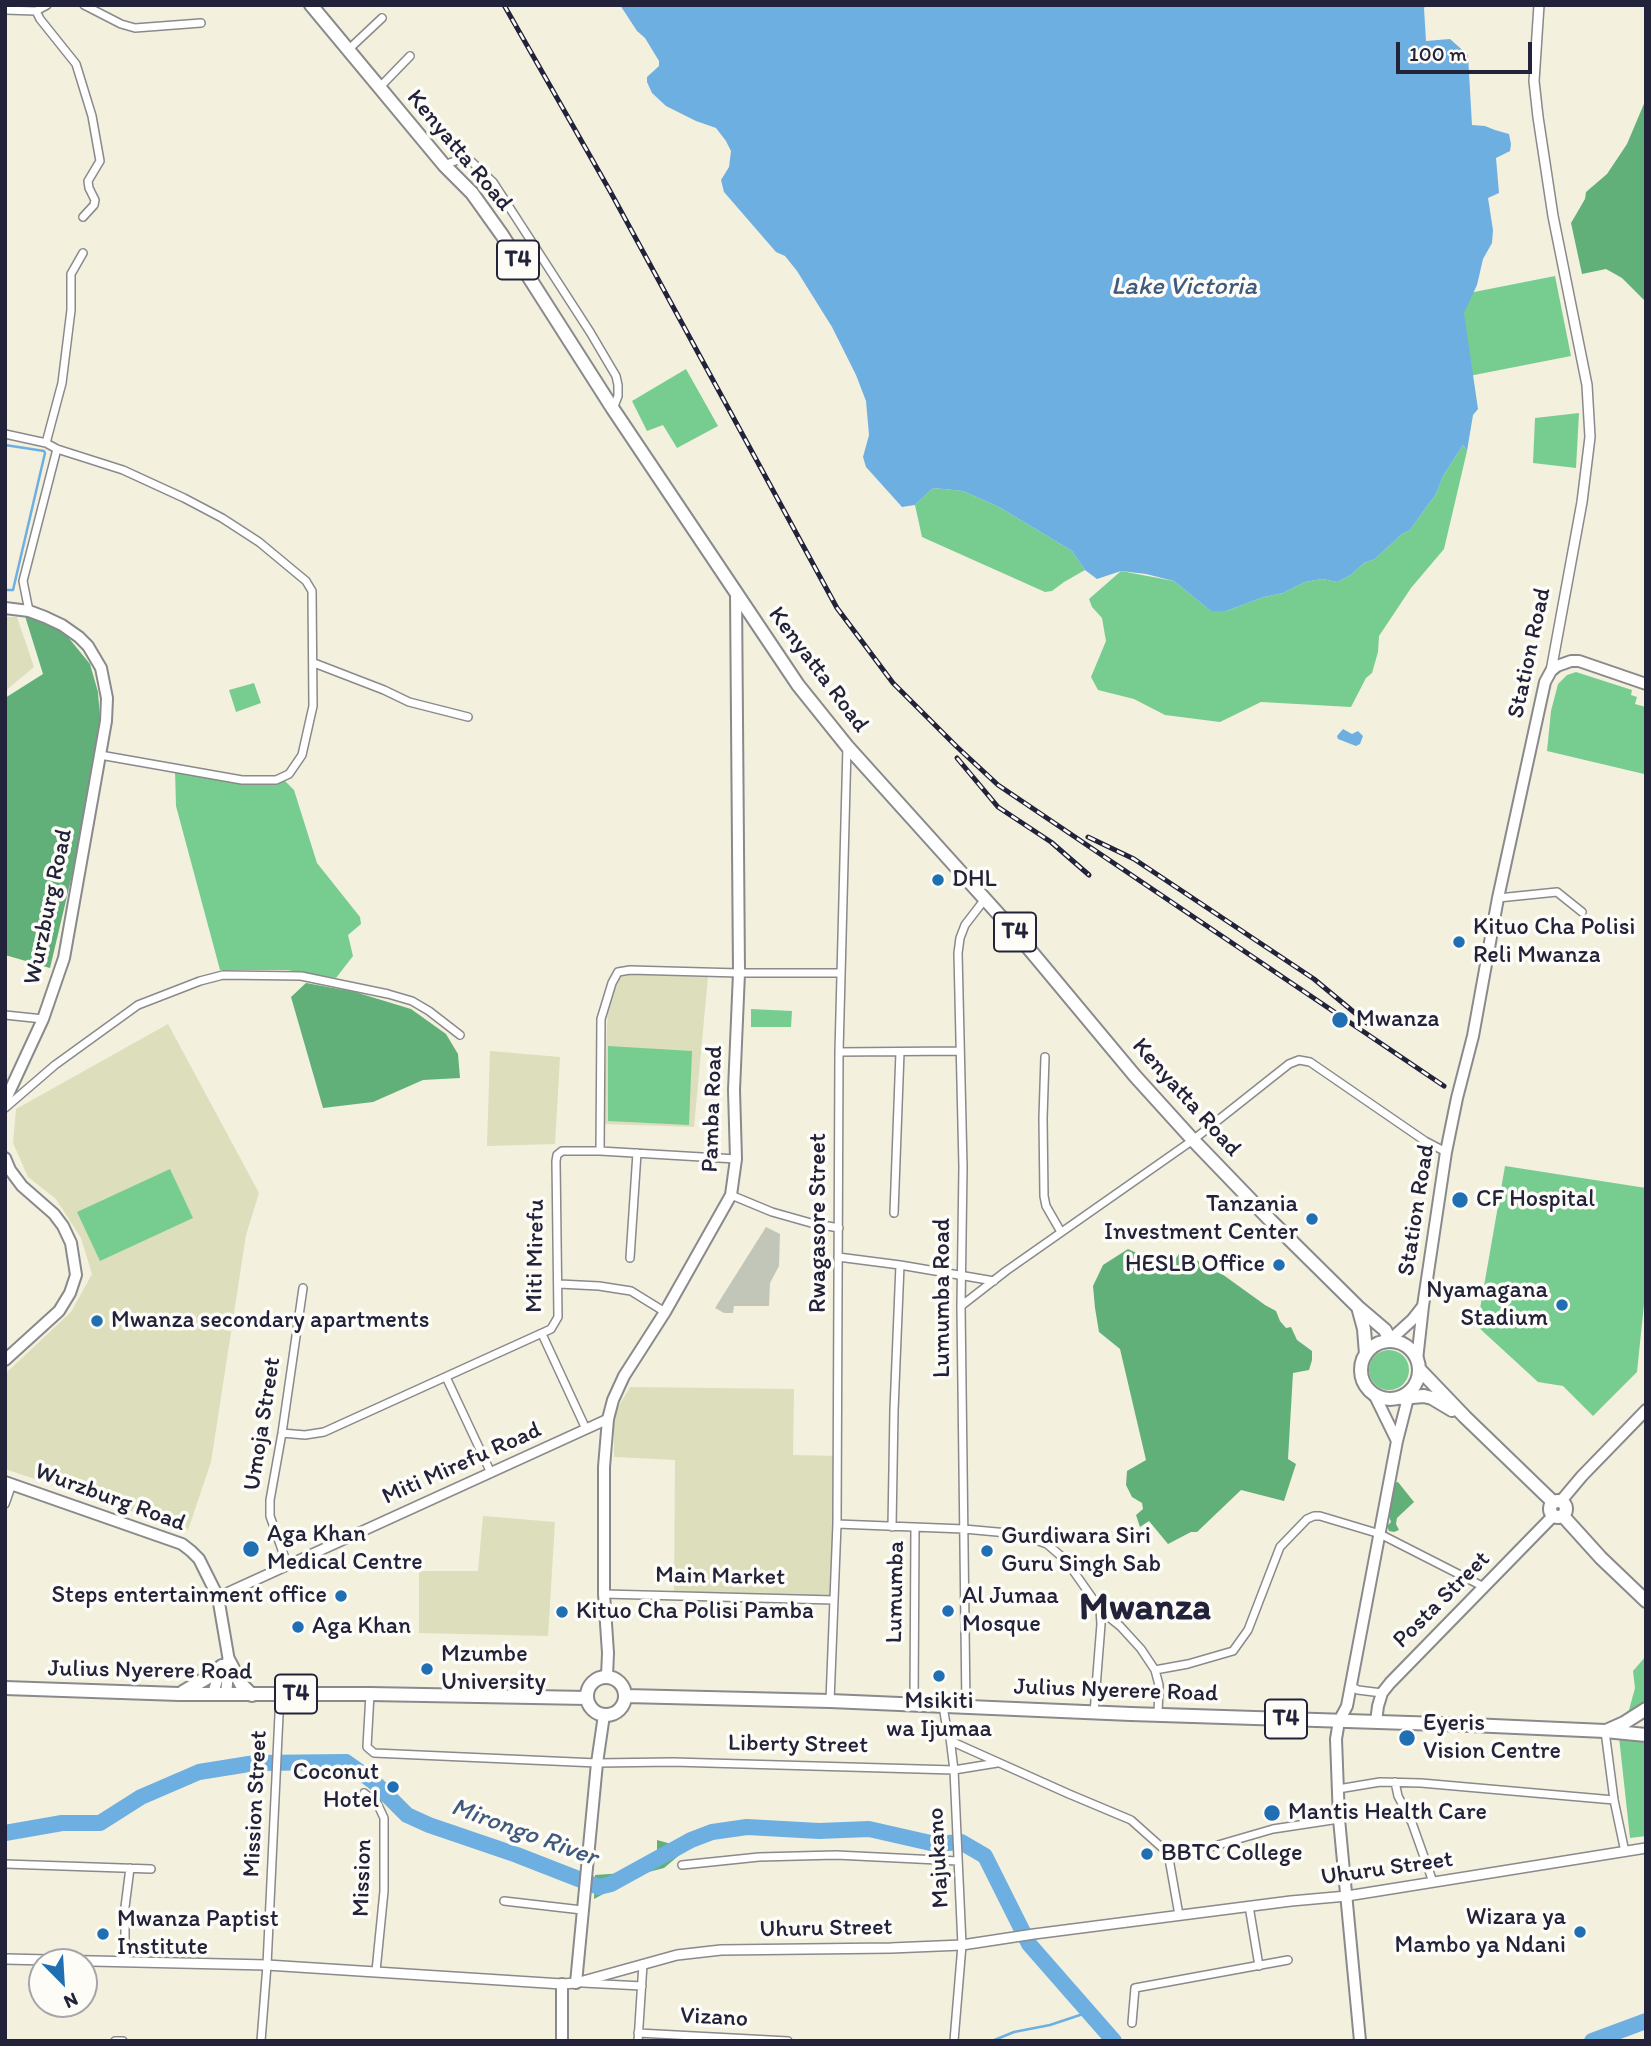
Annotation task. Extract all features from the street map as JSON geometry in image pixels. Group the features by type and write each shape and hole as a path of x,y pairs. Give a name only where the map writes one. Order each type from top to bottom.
{"highway":[{"name":"Kenyatta Road","path":"311,5 444,164 472,193 785,669 847,746 1020,938 1135,1076 1193,1140 1358,1307 1385,1330 1390,1340"},
{"path":"1358,1307 1366,1339 1366,1354 1361,1371 1363,1380 1374,1394 1382,1398 1394,1398 1409,1393 1418,1378 1418,1364"},
{"path":"1366,1354 1372,1348 1390,1340"},
{"name":"T4","path":"1390,1340 1406,1346 1418,1364 1465,1417 1557,1502"},
{"name":"T4","path":"1409,1393 1432,1398 1465,1417"},
{"path":"1557,1502 1549,1510 1646,1601"},
{"path":"179,1694 203,1681 225,1664 252,1695"},
{"path":"607,1676 623,1685 626,1696 620,1710 604,1715 593,1709 587,1698 588,1687 601,1677 607,1676"},
{"name":"Julius Nyerere Road","path":"5,1688 219,1695 370,1694 587,1698"},
{"name":"Julius Nyerere Road","path":"626,1696 914,1704 1605,1731 1646,1735"},
{"name":"Julius Nyerere Road","path":"1605,1731 1625,1723 1646,1709"}],"main road":[{"name":"Pamba Road","path":"607,1676 604,1467 608,1419 624,1376 665,1312 731,1195 736,1159 734,1090 739,973 736,593"},
{"name":"Wurzburg Road","path":"5,608 29,611 62,625 79,638 88,646 101,668 107,698 106,721 64,958 43,1019 5,1101"},
{"path":"1551,671 1563,663 1579,661 1646,684"},
{"name":"Station Road","path":"1418,1364 1423,1306 1446,1152 1481,997 1498,898 1542,691 1551,671"},
{"path":"5,1158 22,1186 54,1214 63,1226 71,1243 76,1275 70,1293 59,1311 5,1360"},
{"name":"Station Road","path":"1390,1340 1423,1306"},
{"path":"1360,2041 1339,1819 1336,1739 1339,1721 1347,1706 1397,1441 1409,1393"},
{"path":"1374,1394 1397,1441"},
{"path":"1557,1502 1646,1410"},
{"name":"Wurzburg Road","path":"8,1483 183,1544 199,1559 218,1597 225,1636 225,1664 219,1695"},
{"name":"Posta Street","path":"1382,1693 1484,1587 1558,1516"},
{"path":"1376,1722 1382,1693"},
{"path":"576,1983 604,1715"},
{"path":"562,1984 562,2041"}],"street":[{"path":"5,10 36,11 47,5"},
{"path":"84,5 121,24 135,28 201,23"},
{"name":"Station Road","path":"1539,5 1534,81 1538,117 1553,216 1587,385 1590,423 1582,502 1551,671"},
{"path":"36,11 76,64 92,116 100,161 88,181 95,200 94,205 83,217"},
{"path":"348,50 382,18"},
{"path":"379,88 410,56"},
{"path":"444,164 458,160 472,162 493,182 616,376 618,396 613,409"},
{"path":"46,443 62,383 71,310 71,274 83,253"},
{"path":"5,434 46,443 123,470 184,498 243,531 306,581 312,591 313,706 306,741 294,768 283,778 265,781 242,780 100,755"},
{"path":"29,611 23,581 57,449"},
{"path":"314,663 409,702 468,717"},
{"name":"Rwagasore Street","path":"830,1701 837,1524 839,1052 847,746"},
{"path":"1498,898 1557,892 1582,912"},
{"name":"Lumumba Road","path":"966,1706 961,1306 963,1225 958,981 960,938 965,925 985,899"},
{"path":"600,1151 601,1019 604,1004 616,974 620,971 841,973"},
{"path":"5,1108 55,1065 138,1005 212,977 286,975 388,993 412,1001 460,1035"},
{"path":"5,1015 43,1019"},
{"path":"839,1052 960,1051"},
{"path":"894,1213 900,1052"},
{"path":"1045,1057 1042,1118 1044,1196 1046,1206 1061,1233"},
{"path":"961,1306 1193,1140 1289,1064 1299,1060 1310,1062 1425,1141 1446,1152"},
{"name":"Miti Mirefu","path":"282,1433 305,1435 324,1432 542,1334 556,1324 559,1284 556,1161 557,1155 562,1151 736,1159"},
{"path":"630,1258 637,1153"},
{"path":"731,1195 772,1212 839,1228"},
{"path":"838,1257 994,1281"},
{"path":"892,1527 900,1265"},
{"path":"559,1284 631,1291 665,1312"},
{"name":"Umoja Street","path":"287,1564 270,1516 270,1500 303,1288"},
{"path":"542,1334 586,1429"},
{"path":"446,1377 491,1473"},
{"name":"Miti Mirefu Road","path":"218,1597 608,1419"},
{"path":"5,1504 8,1483"},
{"path":"1158,1714 1159,1685 1155,1670 1233,1651 1248,1630 1280,1547 1307,1519 1314,1516 1380,1534 1484,1587"},
{"path":"837,1524 915,1528"},
{"name":"Lumumba","path":"914,1704 915,1528 1019,1534 1046,1545 1061,1556 1100,1609 1134,1641 1155,1670"},
{"name":"Main Market","path":"604,1594 834,1600"},
{"path":"1094,1713 1100,1609"},
{"path":"1350,1686 1358,1690 1382,1693"},
{"name":"Liberty Street","path":"370,1694 367,1747 374,1753 597,1763 673,1762 954,1770 998,1763"},
{"name":"Mission Street","path":"261,2041 268,1965 280,1695"},
{"path":"943,1706 947,1730 955,1743 1131,1819 1168,1853 1179,1915"},
{"path":"1605,1731 1614,1800 1625,1852"},
{"name":"Majukano","path":"950,1738 954,1770 962,1945 954,2041"},
{"path":"1338,1788 1395,1782 1614,1800"},
{"path":"1395,1782 1398,1796 1412,1823 1433,1882"},
{"name":"Mission","path":"364,1793 377,1803 384,1818 384,1891 376,1971"},
{"path":"1168,1853 1187,1854 1273,1829 1339,1819"},
{"name":"Uhuru Street","path":"5,1959 268,1965 562,1984 576,1983 677,1955 721,1950 962,1945 1179,1915 1347,1896 1646,1848"},
{"path":"682,1865 759,1857 836,1855 958,1858"},
{"path":"5,1864 151,1869"},
{"path":"125,1961 125,1907 130,1868"},
{"path":"504,1901 582,1910"},
{"path":"1250,1906 1259,1966"},
{"path":"1132,2023 1135,1988 1287,1960"},
{"name":"Vizano","path":"643,1964 638,2037 788,2041"},
{"path":"576,1983 642,1986"},
{"path":"115,2041 123,2041"}],"shaded area":[{"path":"5,617 17,617 34,667 5,691"},
{"path":"619,974 708,977 694,1127 603,1124 608,1005"},
{"path":"168,1024 259,1193 246,1235 211,1462 188,1530 5,1469 5,1374 71,1312 92,1274 81,1238 56,1199 28,1177 13,1143 16,1109"},
{"path":"490,1051 560,1057 555,1144 487,1146"},
{"path":"766,1227 780,1234 779,1266 770,1283 769,1306 734,1306 733,1313 724,1313 715,1308"},
{"path":"630,1387 794,1389 793,1455 837,1456 834,1600 674,1595 675,1460 614,1457 614,1414"},
{"path":"483,1516 555,1522 548,1636 419,1633 419,1571 478,1571"}],"green space":[{"path":"1646,99 1646,302 1622,278 1606,269 1582,274 1571,223 1585,199 1586,192 1607,174 1627,144"},
{"path":"1555,276 1571,356 1469,376 1459,295"},
{"path":"686,369 718,426 677,448 663,425 647,431 632,401"},
{"path":"1579,413 1576,468 1533,463 1535,418"},
{"path":"1463,445 1467,451 1444,549 1411,588 1379,636 1372,673 1366,678 1351,707 1261,702 1220,722 1165,715 1134,699 1098,690 1091,677 1106,641 1102,618 1089,599 1121,571 1174,581 1211,611 1226,611 1283,593 1305,582 1322,579 1338,582 1364,563 1375,559 1410,530 1436,494 1443,476"},
{"path":"933,488 963,491 999,507 1072,551 1085,570 1052,591 1045,592 922,537 915,505"},
{"path":"25,616 63,631 90,664 98,692 101,732 82,833 50,968 5,955 5,698 43,674"},
{"path":"1576,672 1632,690 1631,695 1637,697 1635,704 1646,707 1644,774 1547,751 1551,711 1558,684 1567,675"},
{"path":"254,683 261,703 236,712 229,690"},
{"path":"175,770 259,785 285,781 294,790 317,863 360,917 361,924 348,935 353,956 336,978 287,970 220,970 176,806"},
{"path":"306,983 355,992 411,1009 446,1034 458,1054 460,1078 423,1080 373,1102 323,1108 291,997"},
{"path":"751,1009 792,1011 791,1027 751,1027"},
{"path":"608,1046 692,1051 689,1125 608,1121"},
{"name":"Nyamagana Stadium","path":"1505,1166 1646,1188 1646,1285 1637,1372 1593,1416 1563,1386 1538,1382 1477,1326"},
{"path":"170,1169 193,1218 100,1261 77,1212"},
{"path":"1128,1249 1169,1268 1179,1254 1184,1260 1195,1259 1276,1311 1286,1328 1291,1327 1297,1340 1312,1351 1309,1370 1293,1373 1288,1459 1296,1464 1284,1501 1241,1490 1197,1532 1191,1532 1168,1544 1149,1521 1140,1527 1136,1515 1143,1509 1142,1503 1132,1497 1126,1485 1127,1471 1146,1460 1120,1349 1099,1332 1095,1308 1093,1286 1103,1265"},
{"path":"1389,1350 1403,1356 1409,1370 1403,1384 1389,1390 1375,1384 1369,1370 1375,1356"},
{"path":"1398,1482 1414,1502 1397,1518 1399,1530 1394,1532 1389,1531 1387,1526 1391,1522 1386,1508 1394,1483"},
{"path":"1646,1656 1646,1702 1618,1720 1629,1710 1635,1688 1633,1671"},
{"path":"1619,1737 1646,1742 1646,1836 1630,1838"},
{"path":"689,1833 698,1835 695,1846 689,1847 664,1868 641,1874 594,1899 595,1875 624,1873 657,1853 657,1840 675,1845 689,1838"}],"water":[{"name":"Lake Victoria","path":"620,5 1426,5 1426,41 1450,39 1468,55 1472,125 1485,126 1509,134 1511,144 1510,151 1496,158 1499,193 1488,198 1493,230 1492,243 1483,259 1477,285 1464,313 1478,409 1473,415 1467,451 1463,445 1443,476 1436,494 1410,530 1375,559 1364,563 1338,582 1322,579 1305,582 1283,593 1226,611 1211,611 1174,581 1146,574 1121,571 1097,579 1085,570 1072,551 999,507 963,491 933,488 915,505 902,507 866,467 863,457 869,435 866,401 832,327 785,256 776,252 724,192 721,180 729,167 731,151 716,128 666,106 652,93 647,77 659,66 659,61"},
{"path":"1343,729 1352,734 1358,731 1363,736 1360,744 1356,746 1338,739 1337,736"}],"waterway":[{"path":"5,445 45,453 13,590 5,590"},
{"name":"Mirongo River","path":"5,1833 62,1823 100,1823 141,1797 199,1772 255,1763 346,1762 374,1782 407,1815 599,1887 611,1884 691,1840 712,1832 747,1827 819,1831 869,1829 935,1844 961,1842 985,1856 1029,1944 1114,2041"},
{"path":"992,2041 1014,2032 1050,2025 1089,2012"},
{"name":"Mirongo River","path":"1592,2041 1646,2021"}],"railway":[{"path":"504,5 610,191 837,608 893,683 998,785 1444,1086"},
{"path":"957,758 998,807 1051,842 1089,875"},
{"path":"1088,837 1134,859 1314,979 1367,1023"}],"place":[{"name":"DHL","path":"938,880"},
{"name":"Kituo Cha Polisi Reli Mwanza","path":"1459,942"},
{"name":"Mwanza","path":"1340,1020"},
{"name":"CF Hospital","path":"1460,1200"},
{"name":"Tanzania Investment Center","path":"1312,1219"},
{"name":"HESLB Office","path":"1279,1265"},
{"name":"Nyamagana Stadium","path":"1562,1305"},
{"name":"Mwanza secondary apartments","path":"97,1321"},
{"name":"Aga Khan Medical Centre","path":"251,1549"},
{"name":"Gurdiwara Siri Guru Singh Sab","path":"987,1551"},
{"name":"Steps entertainment office","path":"341,1596"},
{"name":"Al Jumaa Mosque","path":"948,1611"},
{"name":"Kituo Cha Polisi Pamba","path":"562,1612"},
{"name":"Aga Khan","path":"298,1627"},
{"name":"Mzumbe University","path":"427,1669"},
{"name":"Msikiti wa Ijumaa","path":"939,1676"},
{"name":"Eyeris Vision Centre","path":"1407,1738"},
{"name":"Coconut Hotel","path":"393,1787"},
{"name":"Mantis Health Care","path":"1272,1813"},
{"name":"BBTC College","path":"1147,1854"},
{"name":"Wizara ya Mambo ya Ndani","path":"1580,1932"},
{"name":"Mwanza Paptist Institute","path":"103,1934"}],"district":[{"name":"Mwanza","path":"1145,1609"}]}
